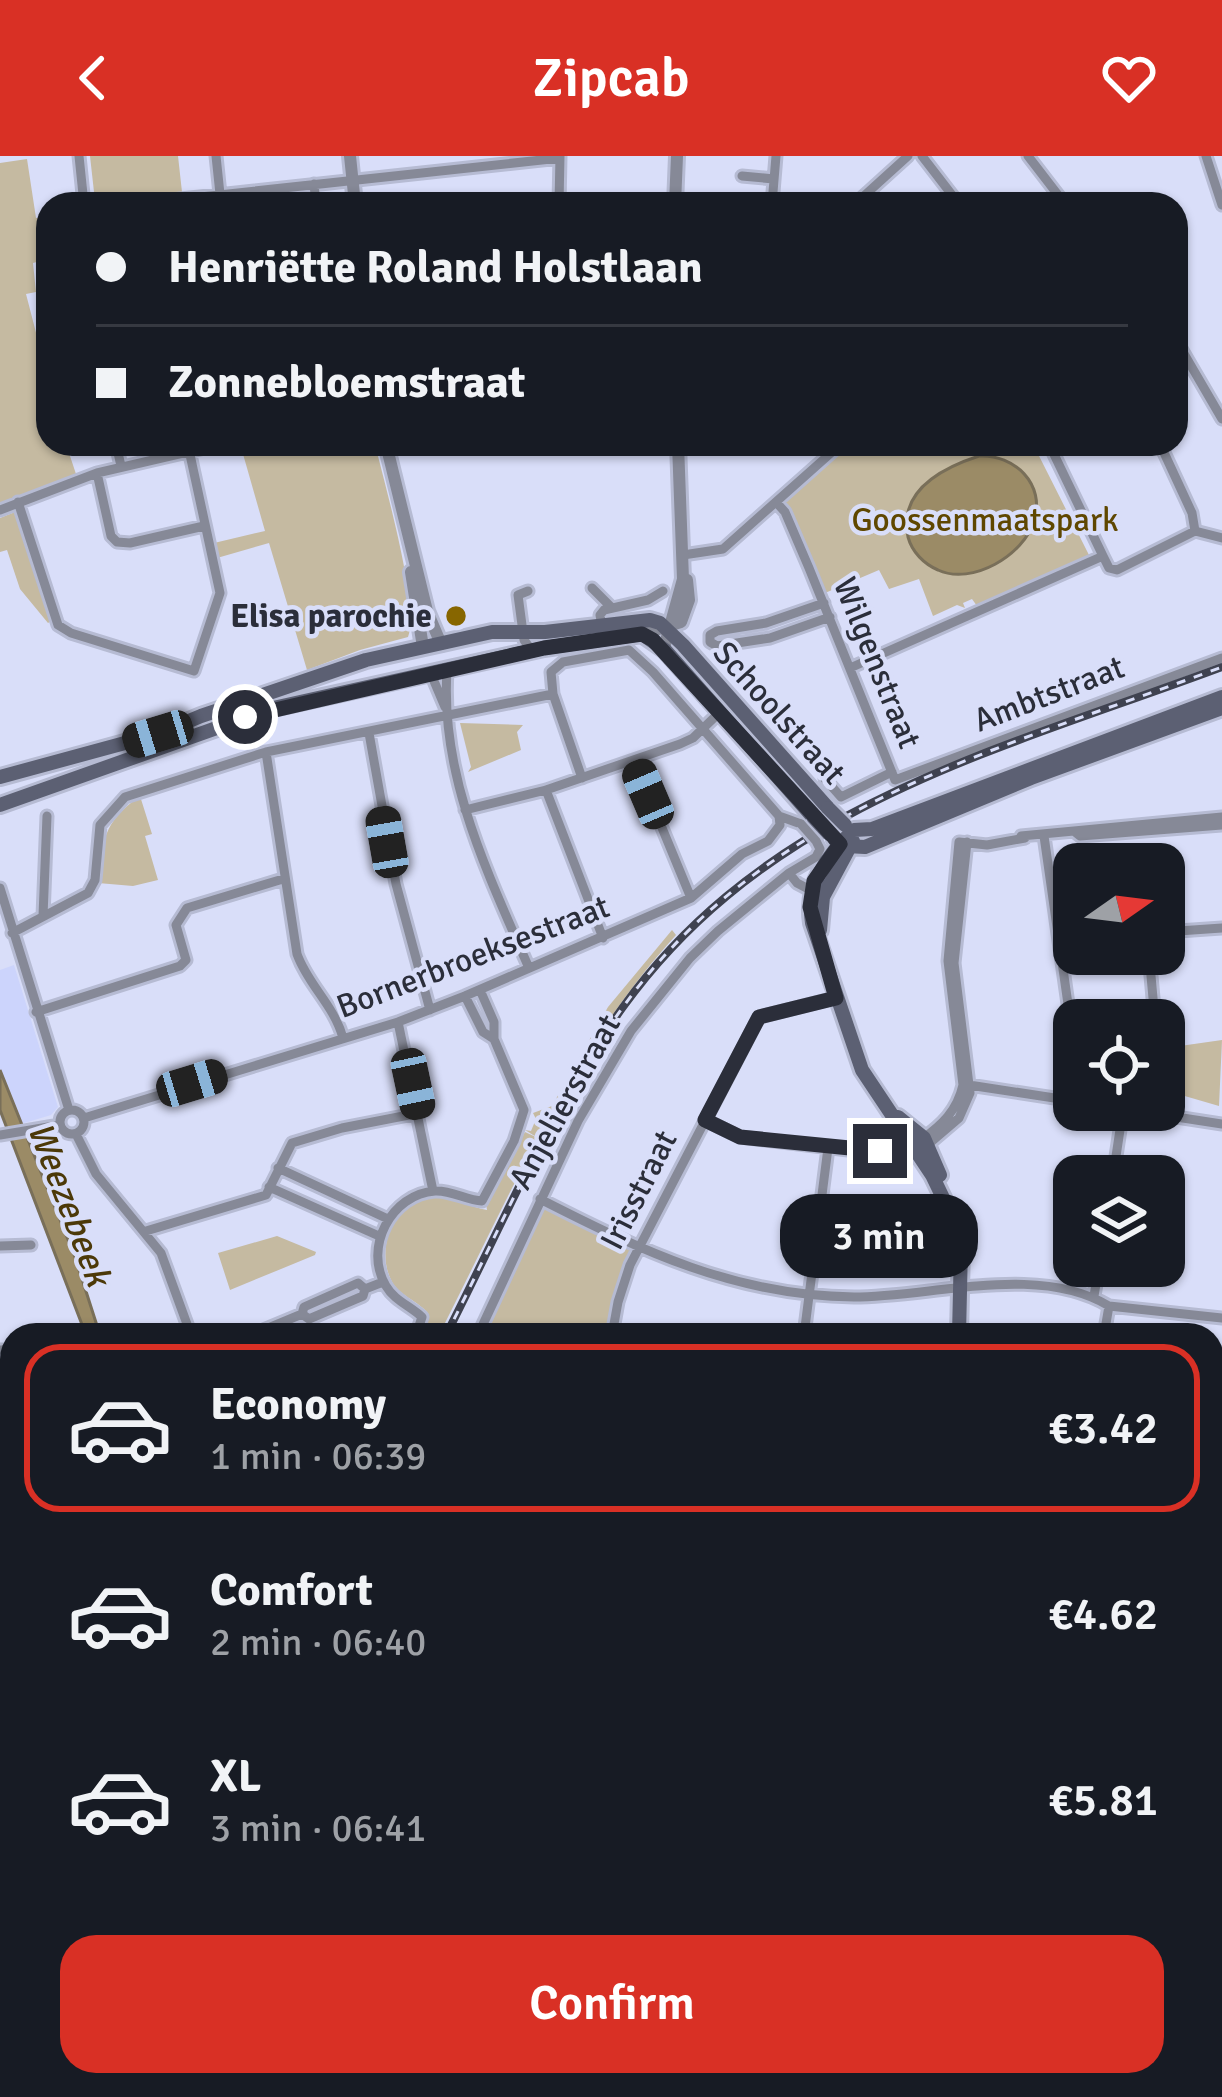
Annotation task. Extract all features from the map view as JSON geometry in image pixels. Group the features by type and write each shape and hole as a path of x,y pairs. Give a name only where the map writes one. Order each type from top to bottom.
{"main road":[{"path":"0,805 273,708 476,665 650,620 667,628"},
{"name":"Schoolstraat","path":"667,628 849,828"},
{"path":"0,777 126,744 384,656 472,636 642,634 664,648"},
{"path":"472,636 484,652 476,665"},
{"name":"Schoolstraat","path":"664,648 807,821 835,841"},
{"path":"384,656 376,671 385,683"},
{"path":"959,1323 961,1247 952,1216 920,1145 877,1097 862,1070 812,923 835,841 849,828 872,829 1222,697"},
{"path":"835,841 865,847 1031,778 1222,708"},
{"path":"19,799 36,785 34,774 25,767"}],"street":[{"path":"79,156 83,192"},
{"path":"215,156 220,192"},
{"path":"350,156 354,192"},
{"path":"676,192 677,156"},
{"path":"773,192 776,156"},
{"path":"868,192 908,156"},
{"path":"922,156 949,192"},
{"path":"1028,156 1056,192"},
{"path":"239,192 560,157 559,192"},
{"path":"1222,158 1206,158 1222,205"},
{"path":"742,176 774,178"},
{"path":"314,184 315,192"},
{"path":"1188,356 1217,394 1222,419"},
{"path":"119,456 121,466"},
{"path":"0,510 97,473 163,456"},
{"path":"18,502 58,625 194,671 220,593 189,456"},
{"path":"389,456 427,611 441,644"},
{"name":"Schoolstraat","path":"664,648 678,602 683,558 679,456"},
{"path":"683,558 723,549 828,456"},
{"path":"1054,456 1108,568 1117,570 1196,531 1222,538"},
{"path":"1166,456 1196,531"},
{"path":"97,473 117,542 204,526"},
{"name":"Wilgenstraat","path":"776,502 785,512 830,617 893,776"},
{"path":"408,541 423,647"},
{"path":"850,668 1103,556"},
{"path":"592,588 611,608"},
{"path":"528,591 518,595 523,633 532,651"},
{"path":"603,632 600,615 663,591"},
{"path":"824,603 766,623 716,631 710,634 710,642 717,646 770,638 830,617"},
{"name":"Schoolstraat","path":"642,634 667,628"},
{"name":"Schoolstraat","path":"553,694 553,667 631,651 779,816 807,821"},
{"name":"Ambtstraat","path":"825,779 841,797 1222,658"},
{"path":"447,671 449,718 470,833 529,968"},
{"path":"431,674 449,718"},
{"path":"12,941 43,916 88,893 95,880 100,825 125,797 266,752 553,694 582,778"},
{"path":"465,810 545,790 680,744 720,712"},
{"path":"368,733 401,906 430,1010"},
{"path":"266,752 302,966 335,1012 343,1038"},
{"path":"634,760 691,898"},
{"path":"545,790 603,938"},
{"name":"Bornerbroeksestraat","path":"84,1118 398,1022 603,938 691,898 742,854 768,841 780,825 779,816"},
{"path":"43,916 47,817"},
{"path":"920,1145 959,1118 967,1085 948,961 966,842 1222,821"},
{"path":"1044,836 1053,900"},
{"name":"Anjelierstraat","path":"483,1323 604,1072 645,1012 718,931 835,841"},
{"path":"789,873 817,894"},
{"path":"36,1012 180,966 186,960 176,925 187,908 284,879"},
{"path":"0,888 12,941 69,1110"},
{"path":"1185,931 1222,928"},
{"path":"420,1323 422,1317 393,1296 383,1282 377,1260 388,1219 412,1197 433,1191 482,1201 524,1118 479,990"},
{"path":"465,996 483,1032 494,1039"},
{"name":"Irisstraat","path":"614,1323 622,1286 638,1249 759,1017 836,998"},
{"path":"398,1022 433,1191"},
{"path":"967,1085 1053,1098"},
{"path":"69,1110 84,1118 76,1134 66,1133 60,1125 69,1110"},
{"path":"146,1231 266,1195 292,1143 419,1113"},
{"path":"1185,1115 1222,1124"},
{"path":"705,1120 740,1137 873,1153 888,1145"},
{"path":"2,1135 60,1125"},
{"path":"76,1134 96,1174 146,1231 173,1278 187,1323"},
{"path":"805,1323 828,1148"},
{"path":"278,1168 388,1219"},
{"path":"269,1187 380,1236"},
{"path":"540,1199 638,1249 700,1273 854,1297 961,1286 1044,1288 1094,1296 1109,1306 1222,1318"},
{"path":"0,1246 32,1245"},
{"path":"280,1323 302,1314 309,1318 363,1296 365,1288 383,1282"},
{"path":"1094,1296 1096,1287"},
{"path":"1106,1323 1109,1306"}],"shaded area":[{"path":"979,456 1004,460 1024,474 1035,495 1034,521 1008,556 981,570 951,574 919,557 908,537 910,507 916,494 938,475"},
{"path":"14,965 58,1107 51,1115 21,1124 0,1070 0,970"},
{"path":"0,1070 75,1257 96,1323 81,1323 0,1110"}],"green space":[{"path":"90,156 178,156 182,192 94,192"},
{"path":"27,159 36,218 36,292 26,294 36,333 36,456 70,456 76,474 0,504 0,163"},
{"path":"244,456 378,456 405,573 408,637 307,670 269,543 217,558 214,543 265,531"},
{"name":"Goossenmaatspark","path":"837,456 1039,456 1090,557 977,606 972,599 963,603 965,608 957,605 933,616 919,579 889,589 879,570 825,593 783,504"},
{"path":"15,512 48,623 20,589 7,550 0,552 0,518"},
{"path":"460,723 523,725 517,732 521,750 468,772 471,767"},
{"path":"140,796 152,834 145,836 158,880 133,886 98,883 111,824"},
{"path":"672,930 676,935 605,1027 538,1138 525,1130 531,1131 536,1119 533,1113 552,1106 608,1007"},
{"path":"1222,1040 1219,1106 1185,1096 1185,1045"},
{"path":"525,1132 538,1138 445,1323 426,1323 427,1312 398,1290 386,1266 393,1223 412,1201 425,1196 446,1196 487,1210"},
{"path":"542,1205 633,1249 612,1323 485,1323"},
{"path":"277,1236 315,1255 230,1290 218,1253"}],"railway":[{"path":"452,1323 550,1126 597,1045 682,938 747,880 818,832 894,792 973,758 1222,667"}],"place":[{"name":"Elisa parochie","path":"456,616"}],"route":[{"path":"245,717 544,648 642,634 653,640 840,844 814,881 810,907 836,998 759,1017 705,1120 740,1137 880,1151"}],"water label":[{"name":"Weezebeek","path":"69,1204"}]}
